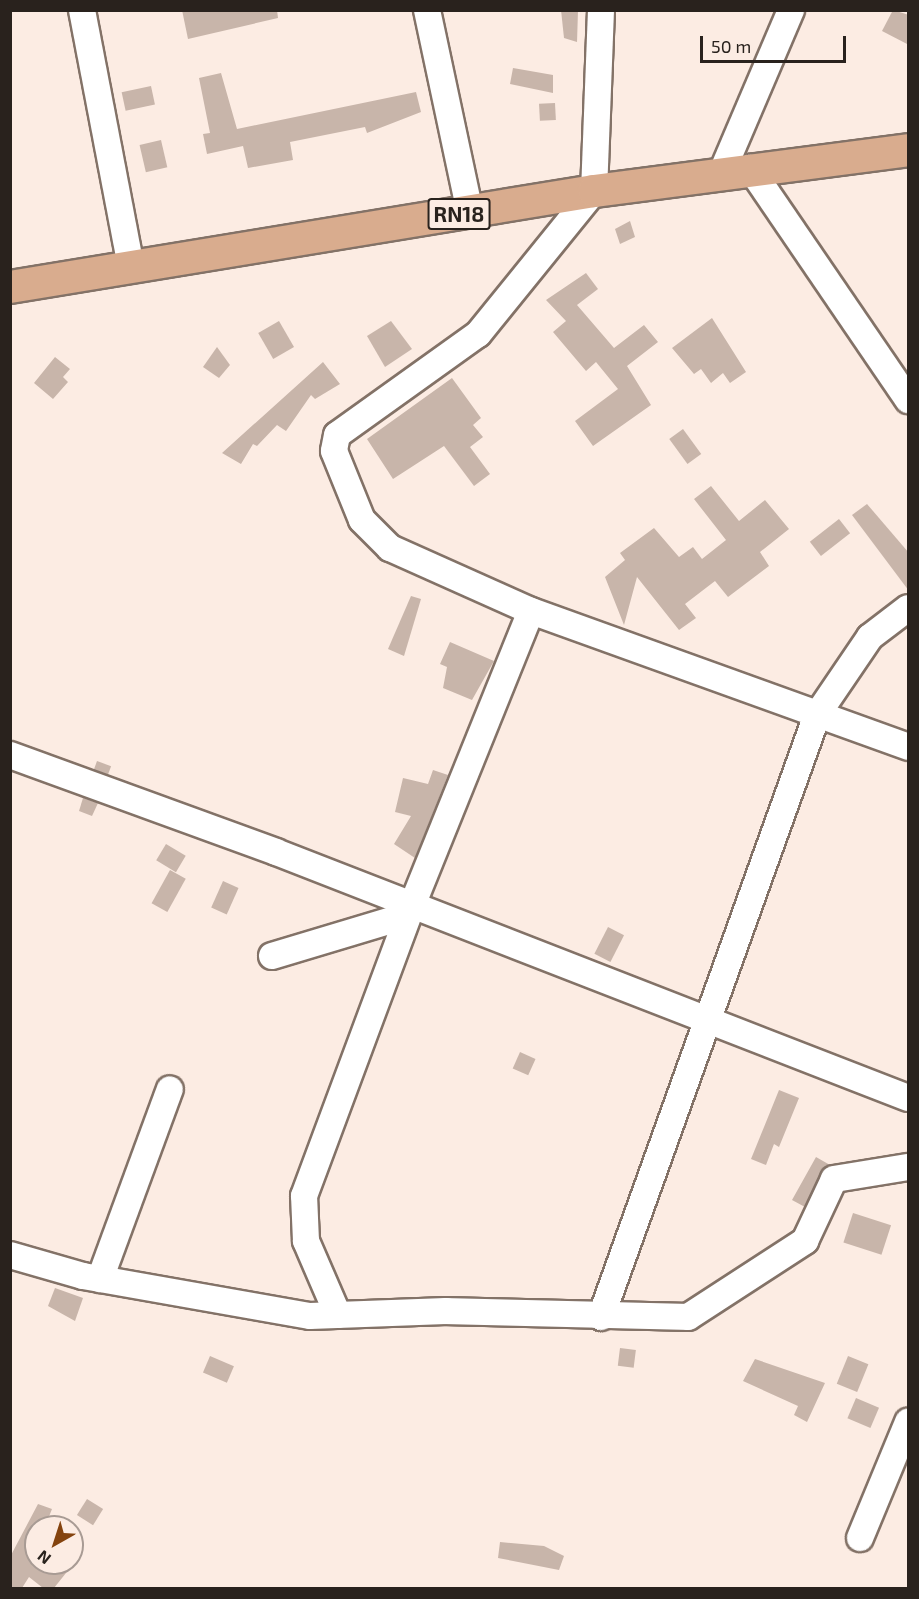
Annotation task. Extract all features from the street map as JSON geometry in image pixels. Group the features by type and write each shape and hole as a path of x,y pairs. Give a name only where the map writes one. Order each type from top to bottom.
{"main road":[{"name":"RN18","path":"10,288 131,266 594,191 736,170 909,150"}],"street":[{"path":"82,10 131,266"},
{"path":"427,10 470,212"},
{"path":"601,10 594,191 478,334 338,435 334,443 363,520 390,548 531,611 909,747"},
{"path":"791,10 736,170 909,400"},
{"path":"601,1317 705,1019 818,715 870,637 909,608"},
{"path":"338,1315 306,1242 304,1196 411,908 531,611"},
{"path":"10,755 276,852 411,908 909,1098"},
{"path":"272,956 399,918 411,908"},
{"path":"100,1279 170,1089"},
{"path":"10,1256 100,1279 310,1316 446,1311 601,1317 688,1317 805,1241 834,1179 909,1167"},
{"path":"860,1538 909,1422"}],"building":[{"path":"182,10 277,10 278,18 188,39"},
{"path":"561,10 578,10 577,42 564,38"},
{"path":"893,10 909,15 909,45 882,31"},
{"path":"513,68 553,75 553,93 510,84"},
{"path":"221,73 237,129 416,92 421,112 367,133 365,127 290,142 293,160 248,168 243,146 207,154 203,134 210,133 199,78"},
{"path":"151,86 155,105 126,111 122,92"},
{"path":"555,103 556,120 540,121 539,104"},
{"path":"161,140 167,167 146,172 140,145"},
{"path":"630,221 635,237 620,244 615,229"},
{"path":"586,273 598,289 577,305 614,348 644,325 658,342 627,366 651,405 593,446 575,421 618,389 596,362 586,371 553,332 566,321 546,300"},
{"path":"712,318 746,372 730,383 723,373 711,383 701,369 694,374 672,348"},
{"path":"279,321 294,347 273,359 258,333"},
{"path":"391,321 412,349 385,367 367,336"},
{"path":"217,347 230,365 219,378 203,367"},
{"path":"55,357 70,369 63,377 68,382 53,399 34,383"},
{"path":"323,362 340,384 315,399 311,395 286,431 277,425 257,446 253,444 241,464 222,453"},
{"path":"452,378 481,418 473,425 483,437 470,447 490,474 474,486 444,446 393,479 367,439"},
{"path":"683,429 701,454 687,464 669,439"},
{"path":"711,486 739,521 765,500 789,529 760,552 769,566 728,597 715,581 685,604 696,618 679,630 637,577 624,625 605,577 625,560 620,553 654,528 679,557 693,547 702,559 726,540 694,499"},
{"path":"867,504 909,553 909,591 852,515"},
{"path":"839,519 850,533 821,556 810,542"},
{"path":"411,596 421,599 404,656 388,649"},
{"path":"450,642 494,661 472,700 443,688 447,667 440,664"},
{"path":"97,761 111,766 108,775 94,769"},
{"path":"433,770 448,775 415,858 394,844 411,816 395,812 403,778 428,784"},
{"path":"83,798 98,803 92,816 79,811"},
{"path":"166,844 186,856 176,872 156,860"},
{"path":"170,870 186,879 167,912 152,903"},
{"path":"223,881 239,888 227,914 211,907"},
{"path":"608,927 624,935 610,962 594,954"},
{"path":"520,1052 536,1059 528,1075 513,1068"},
{"path":"779,1090 799,1098 779,1147 774,1144 766,1165 751,1159"},
{"path":"816,1157 830,1165 821,1172 805,1207 792,1200"},
{"path":"853,1213 891,1225 881,1255 843,1242"},
{"path":"55,1288 83,1298 75,1321 48,1306"},
{"path":"620,1348 636,1350 634,1368 618,1366"},
{"path":"210,1356 234,1366 227,1383 203,1373"},
{"path":"848,1356 868,1364 857,1392 837,1384"},
{"path":"755,1359 825,1383 807,1422 794,1415 798,1406 743,1381"},
{"path":"856,1398 879,1408 870,1428 847,1418"},
{"path":"87,1499 103,1509 93,1525 84,1520 84,1515 77,1515"},
{"path":"38,1504 52,1509 50,1515 32,1515"},
{"path":"24,1530 24,1575 64,1575 54,1588 43,1588 29,1577 22,1588 10,1588 10,1557"},
{"path":"500,1542 544,1546 564,1556 559,1570 498,1558"}]}
